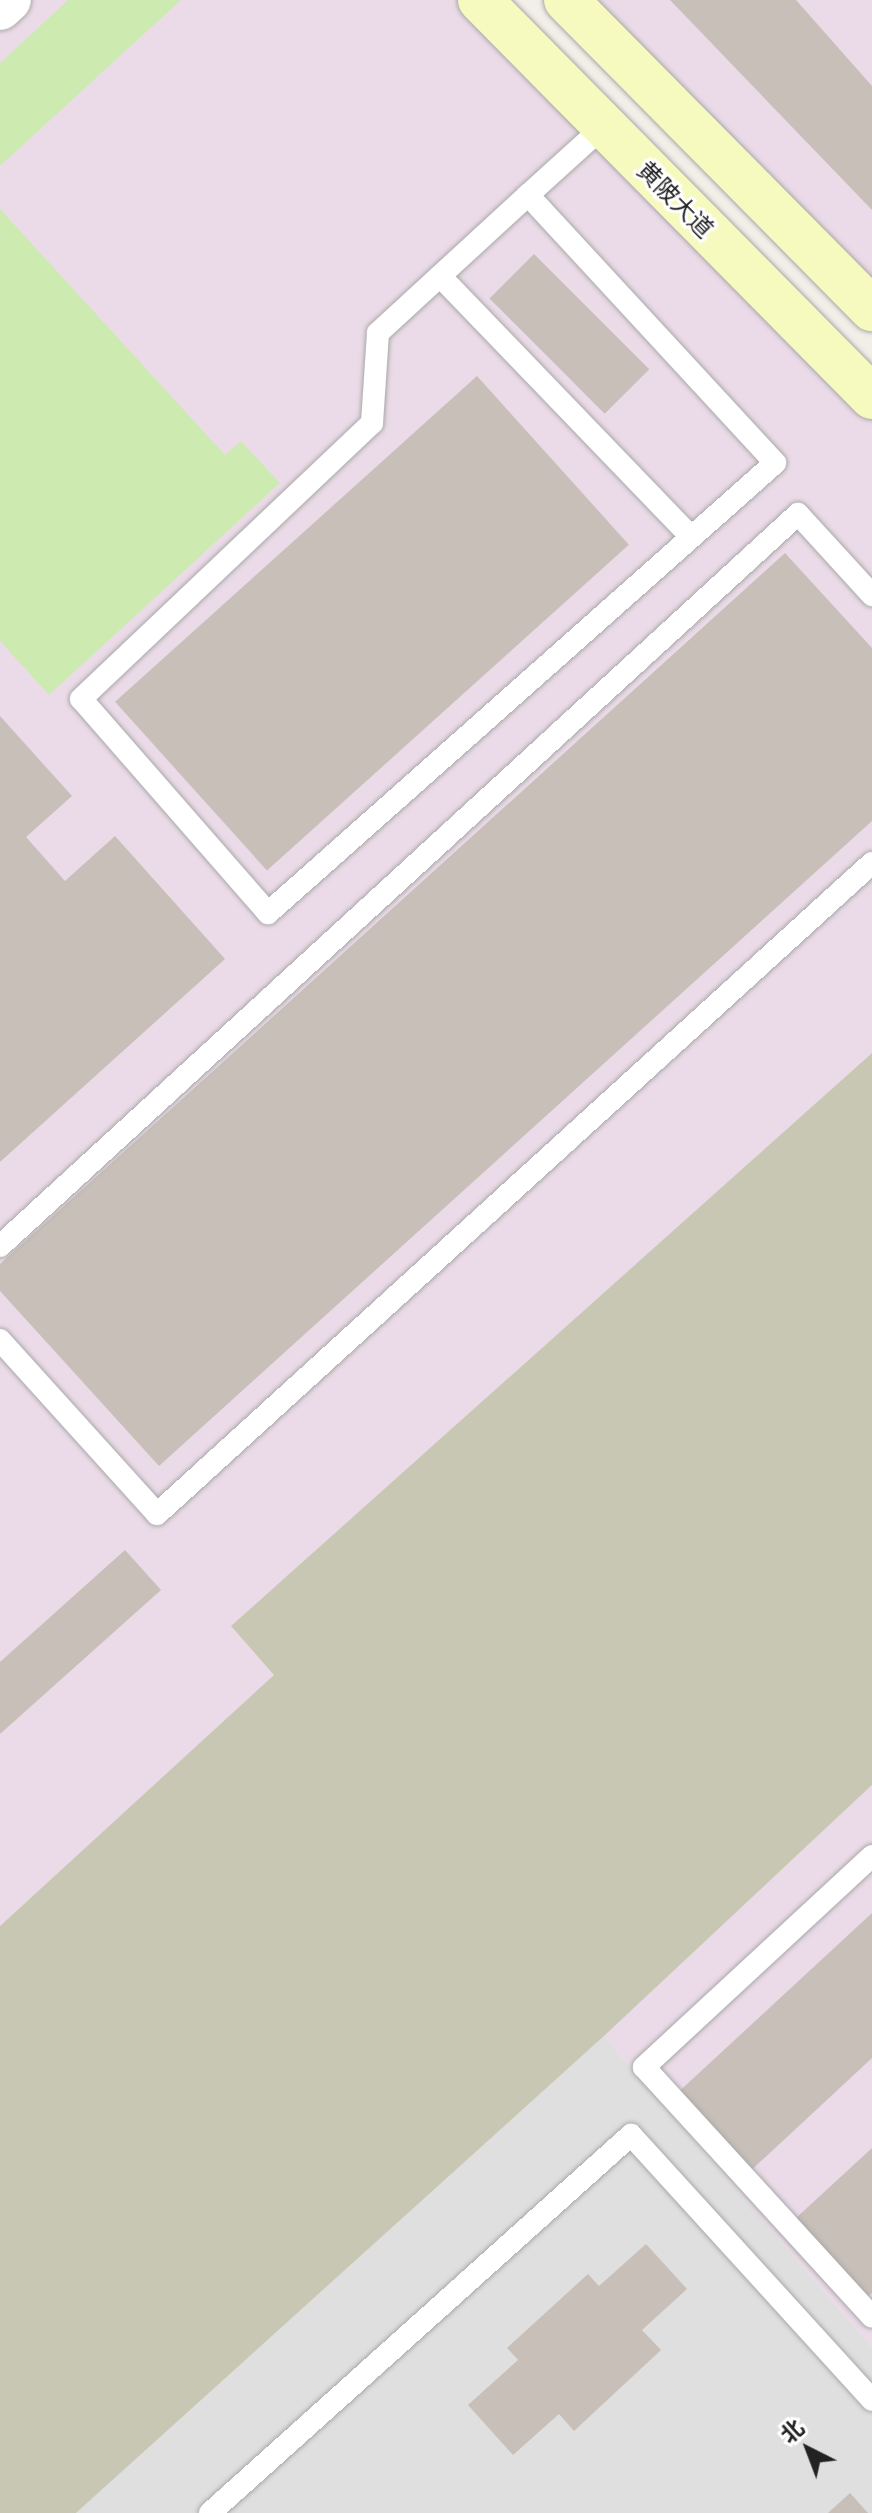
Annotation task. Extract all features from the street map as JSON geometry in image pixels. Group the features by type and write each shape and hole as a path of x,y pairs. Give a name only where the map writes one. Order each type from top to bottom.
{"street":[{"path":"0,8 9,0"},
{"name":"黄陂大道","path":"480,0 872,397"},
{"path":"566,0 872,309"}],"lane":[{"path":"528,195 775,463 268,913 81,699 372,423 378,333 528,195 604,126"},
{"path":"440,276 691,537"},
{"path":"0,1246 798,514 872,595"},
{"path":"0,1340 157,1514 872,863"},
{"path":"872,1856 644,2067 872,2317"},
{"path":"210,2513 631,2135 872,2400"}],"shaded area":[{"path":"0,0 480,0 872,397 872,1053 232,1626 275,1675 0,1926"},
{"path":"566,0 872,0 872,309"},
{"path":"872,1053 872,1785 604,2036 76,2513 0,2513 0,1926 274,1675 231,1626"},
{"path":"872,1785 872,2347 604,2036"},
{"path":"604,2036 872,2347 872,2513 76,2513"}],"green space":[{"path":"68,0 181,0 0,166 0,63"},
{"path":"0,209 225,455 241,441 280,483 49,695 0,641"}],"building":[{"path":"670,0 796,0 872,86 872,210"},
{"path":"534,254 649,369 605,414 489,299"},
{"path":"477,376 629,545 267,871 115,702"},
{"path":"785,553 872,648 872,821 159,1466 0,1291 0,1264"},
{"path":"0,716 72,796 26,837 65,881 115,836 225,959 0,1162"},
{"path":"125,1550 161,1590 0,1734 0,1662"},
{"path":"872,1913 872,2058 745,2176 672,2098"},
{"path":"872,2148 872,2293 868,2296 796,2218"},
{"path":"646,2244 687,2289 642,2330 661,2350 574,2431 559,2414 513,2455 468,2405 518,2360 507,2348 588,2274 599,2286"},
{"path":"850,2493 868,2513 828,2513"}]}
